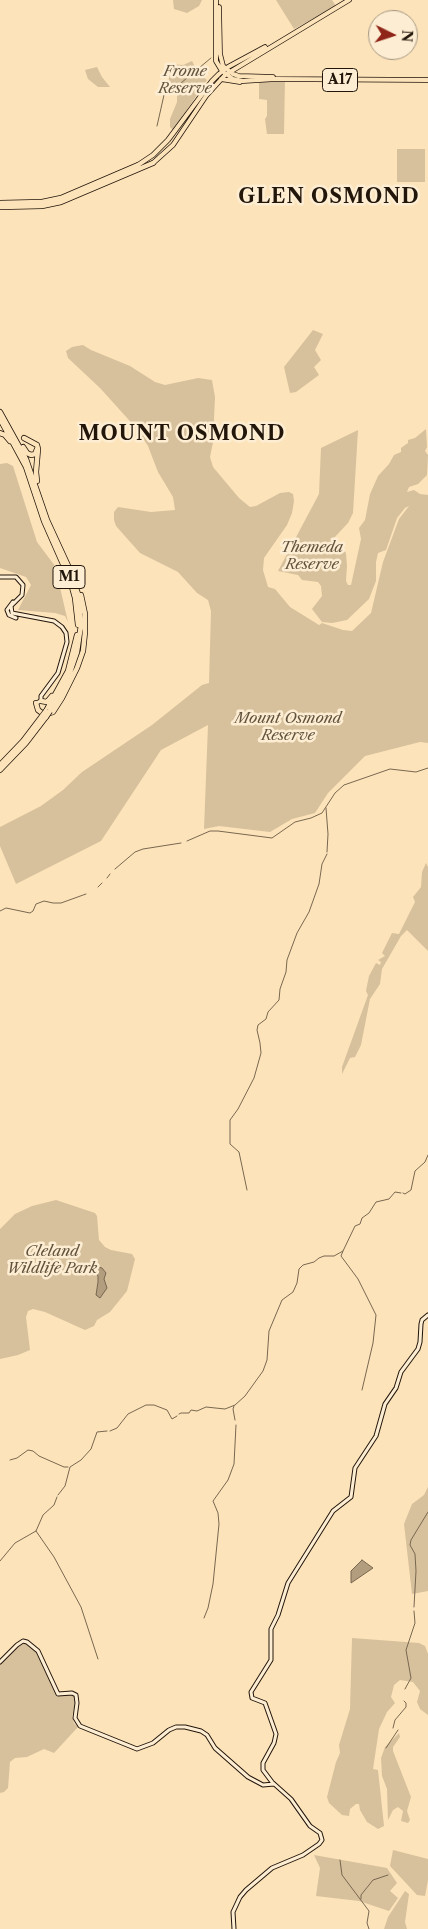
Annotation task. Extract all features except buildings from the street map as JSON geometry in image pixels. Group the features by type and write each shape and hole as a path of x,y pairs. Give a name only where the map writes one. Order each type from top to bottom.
{"highway":[{"path":"0,203 42,202 61,198 138,166 153,155 178,128 212,81 218,66 215,52 218,0"},
{"path":"218,0 220,54 221,64 225,72"},
{"path":"212,81 245,59 349,0"},
{"path":"0,208 42,206 61,202 153,162 169,149 225,72 236,67 245,59"},
{"path":"218,66 225,72"},
{"path":"236,67 236,75"},
{"name":"A17","path":"225,72 244,77 428,79"},
{"name":"A17","path":"225,72 243,81 275,79 428,79"},
{"path":"221,79 237,82 243,81"},
{"path":"178,128 179,136"},
{"path":"168,140 179,136"},
{"path":"153,155 158,156 169,149"},
{"name":"M1","path":"0,412 19,453 44,521 67,572 73,589 78,617 77,635 68,671 46,714 0,765"},
{"path":"3,420 27,454 33,455 37,449 24,438 38,446 36,477 47,520"},
{"name":"M1","path":"0,770 26,743 68,678 79,643 80,606 70,570 47,520 29,467 3,420"},
{"path":"0,433 6,436 15,448 30,480"},
{"path":"70,570 76,581 84,607 85,632 82,653 74,675 55,710 43,714 38,710 39,702 44,703 48,701 60,683 77,635"}],"main road":[{"path":"0,578 15,579 22,587 20,595 8,607 9,615 54,622 62,628 66,636 58,671 51,684 38,698 39,702"},
{"path":"234,1929 233,1912 240,1897 246,1890 272,1868 303,1855 322,1840 320,1834 310,1826 301,1811 266,1775 262,1767 276,1738 275,1727 265,1703 252,1698 251,1692 271,1660 271,1629 278,1615 290,1578 333,1510 351,1496 356,1468 376,1436 385,1404 396,1388 401,1372 418,1349 420,1324 428,1315"},
{"path":"0,1662 17,1645 27,1642 38,1651 58,1694 72,1693 76,1695 77,1703 74,1718 80,1726 137,1749 153,1743 169,1730 176,1727 194,1729 207,1735 215,1748 248,1777 263,1785 275,1784"}],"green space":[{"path":"173,0 202,0 199,6 187,13 174,9"},
{"path":"276,0 332,0 336,6 294,29"},
{"name":"Frome Reserve","path":"192,61 199,74 207,80 173,130 170,127 170,119 177,102 177,94 168,89 170,64 183,65"},
{"path":"97,67 110,87 98,87 88,79 85,70"},
{"path":"285,79 284,134 267,134 265,119 267,116 267,100 259,99 259,82"},
{"path":"397,149 425,149 425,182 397,182"},
{"path":"313,330 323,334 315,350 321,360 314,367 319,375 296,392 290,393 284,367"},
{"path":"83,345 130,366 155,382 165,385 198,378 212,380 215,397 215,432 210,457 213,467 239,498 250,507 256,506 280,493 289,492 293,494 292,513 287,525 264,558 263,570 268,587 275,589 290,607 319,625 322,623 352,631 371,613 383,562 399,519 409,506 397,518 386,550 378,553 376,581 369,599 347,620 332,623 322,622 312,609 322,596 321,586 318,582 302,580 298,575 278,571 319,494 321,448 358,430 353,513 348,523 333,539 332,544 339,544 346,553 346,581 348,585 351,585 361,539 359,528 365,520 370,494 378,476 394,455 401,452 401,448 408,443 408,440 415,438 426,429 427,475 418,484 409,487 407,492 414,490 420,494 428,495 428,743 420,742 365,756 328,793 315,813 292,819 270,832 219,826 204,829 208,725 161,750 101,841 16,884 0,846 0,827 41,806 63,790 82,772 152,725 202,685 209,683 211,611 208,600 197,593 178,572 140,553 116,526 114,512 118,507 151,512 175,510 173,497 158,472 148,446 137,429 100,388 68,358 66,351 72,347"},
{"path":"7,463 13,466 37,542 55,566 68,622 65,616 55,613 18,610 31,585 26,577 0,568 0,464"},
{"path":"426,863 428,867 428,951 407,930 401,936 382,969 380,984 370,999 361,1045 355,1057 350,1058 342,1074 342,1067 368,995 366,991 369,976 376,963 380,965 381,962 378,960 385,956 382,953 392,933 399,934 415,902 413,897 421,887 422,872"},
{"name":"Cleland Wildlife Park","path":"56,1200 95,1213 97,1216 99,1240 105,1247 132,1254 135,1259 127,1291 110,1312 97,1320 94,1326 85,1330 45,1312 33,1309 28,1311 26,1317 30,1350 0,1359 0,1229 15,1214 32,1206"},
{"path":"428,1487 428,1591 412,1594 404,1524 412,1504 424,1495"},
{"path":"352,1638 419,1643 425,1646 428,1654 428,1715 420,1709 417,1702 420,1691 413,1682 400,1680 394,1685 391,1697 395,1703 387,1712 379,1729 373,1769 378,1770 384,1826 378,1829 367,1822 360,1810 359,1804 350,1809 349,1816 342,1815 329,1803 327,1797 340,1753 339,1745 350,1709"},
{"path":"23,1643 27,1643 37,1652 57,1695 72,1695 76,1698 72,1717 78,1727 54,1753 44,1749 27,1757 15,1758 10,1762 8,1788 0,1793 0,1665"},
{"path":"399,1733 400,1737 393,1747 393,1751 411,1797 407,1811 410,1820 408,1823 401,1821 403,1811 398,1807 393,1810 388,1820 387,1789 382,1776 381,1758 385,1747"},
{"path":"393,1850 428,1859 428,1880 425,1896 417,1895 390,1866"},
{"path":"314,1855 387,1868 397,1883 390,1891 398,1898 389,1911 359,1901 316,1896 320,1868"},
{"path":"405,1891 409,1894 405,1922 407,1929 384,1929 388,1917"}],"shaded area":[{"path":"94,1266 102,1268 106,1273 104,1279 107,1288 100,1298 96,1295 98,1276 93,1269"},
{"path":"362,1560 373,1568 351,1583 351,1571"}],"waterway":[{"path":"157,126 164,95 169,89 181,83 211,58"},
{"path":"187,841 210,831 272,838 295,822 322,813 335,793 344,785 390,769 416,772 428,768"},
{"path":"326,808 327,852"},
{"path":"115,869 135,852 181,843"},
{"path":"247,1190 239,1152 230,1144 230,1120 254,1078 261,1053 257,1030 258,1025 266,1019 268,1012 279,1000 287,960 297,933 309,912 319,884 322,864 327,854"},
{"path":"107,878 110,874"},
{"path":"98,887 102,883"},
{"path":"0,911 6,908 30,913 36,904 44,901 61,903 86,894"},
{"path":"403,1193 405,1194 411,1190 415,1171 425,1162 428,1155"},
{"path":"179,1414 189,1413 191,1410 197,1411 206,1407 225,1409 235,1405 245,1396 263,1371 267,1360 269,1331 282,1300 293,1292 297,1283 299,1269 303,1265 314,1262 319,1258 334,1256 343,1251 355,1226 360,1224 362,1218 369,1213 376,1202 389,1199 395,1192 401,1193"},
{"path":"343,1251 341,1256 358,1279 376,1315 373,1343 362,1390"},
{"path":"110,1431 117,1428 128,1414 146,1405 154,1405 167,1410 172,1419 177,1416"},
{"path":"234,1406 235,1420"},
{"path":"204,1618 213,1584 219,1524 218,1513 213,1501 228,1480 234,1464 236,1425"},
{"path":"58,1495 65,1486 70,1467 81,1460 91,1449 97,1432 107,1431"},
{"path":"10,1460 17,1458 28,1450 64,1467 68,1467"},
{"path":"0,1561 15,1543 36,1531 43,1515 54,1505 57,1497"},
{"path":"414,1607 415,1554 410,1545 411,1540 428,1512"},
{"path":"36,1531 54,1557 81,1607 98,1659"},
{"path":"405,1689 411,1678 406,1650 415,1623 414,1611"},
{"path":"393,1728 395,1720 406,1707 404,1701"},
{"path":"386,1748 398,1730"},
{"path":"340,1860 342,1875 369,1911 367,1923 369,1929"},
{"path":"361,1899 361,1895 373,1880 388,1875"}],"district":[{"name":"GLEN OSMOND","path":"329,197"},
{"name":"MOUNT OSMOND","path":"182,434"}],"park label":[{"name":"Themeda Reserve","path":"312,556"},
{"name":"Mount Osmond Reserve","path":"288,728"}]}
